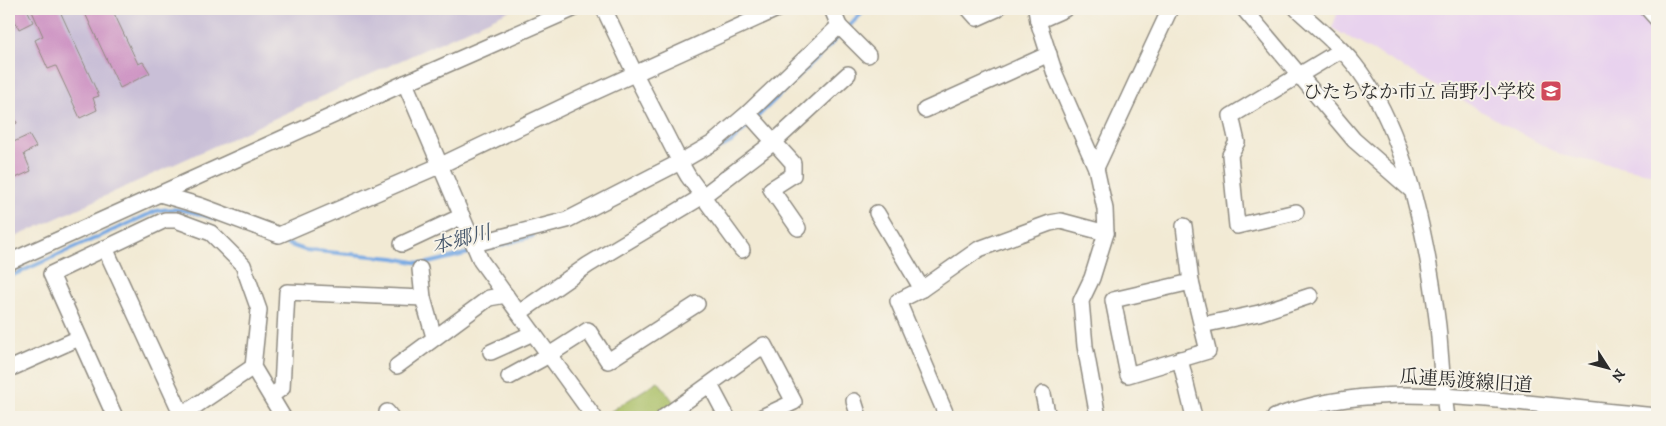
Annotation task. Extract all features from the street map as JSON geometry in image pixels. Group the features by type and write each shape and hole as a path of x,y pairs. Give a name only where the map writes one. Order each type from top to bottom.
{"street":[{"path":"9,262 405,83 574,9"},
{"path":"604,9 635,74 688,176 742,250"},
{"path":"160,194 279,235 441,165 777,9"},
{"path":"832,9 839,26 868,55"},
{"path":"969,9 977,18 997,9"},
{"path":"1065,9 1037,15 1055,74 1096,168 1105,209 1106,233 1092,278 1081,301 1085,346 1098,417"},
{"path":"1096,168 1170,9"},
{"path":"1244,9 1354,140 1411,190"},
{"path":"1297,9 1354,64 1373,92 1393,134 1411,190 1429,266 1438,328 1443,395 1447,417"},
{"path":"1648,9 1657,19"},
{"path":"474,244 567,220 680,162 713,142 748,113 839,26"},
{"path":"1296,212 1238,226 1230,155 1237,142 1231,116 1341,50"},
{"path":"925,110 1049,54"},
{"path":"519,313 588,265 703,196 774,142 848,74"},
{"path":"405,83 482,261 594,417"},
{"path":"748,113 793,163 793,175 771,189 798,228"},
{"path":"176,220 178,200"},
{"path":"878,213 922,289"},
{"path":"402,244 462,216"},
{"path":"115,417 51,274 165,220 176,220 211,233 243,265 259,310 253,367 283,417"},
{"path":"947,417 898,301 922,289 979,249 1050,223 1061,221 1106,233"},
{"path":"1184,226 1191,282 1208,351 1128,375 1113,300 1191,282"},
{"path":"105,248 188,415 253,367"},
{"path":"420,268 423,298 434,337"},
{"path":"271,396 282,388 287,292 423,298"},
{"path":"397,366 489,298 506,295"},
{"path":"1202,325 1259,313 1310,296"},
{"path":"509,376 549,355 588,330 608,360 697,304"},
{"path":"492,352 533,333"},
{"path":"14,367 79,338"},
{"path":"664,417 764,345 794,402 762,417"},
{"path":"1180,359 1194,417"},
{"path":"710,385 727,417"},
{"path":"1043,394 1048,417"},
{"name":"瓜連馬渡線旧道","path":"1275,417 1293,410 1339,399 1385,395 1443,395 1657,416"},
{"path":"854,401 859,417"}],"shaded area":[{"path":"9,9 513,9 9,240"},
{"name":"ひたちなか市立 高野小学校","path":"1339,9 1635,9 1657,29 1657,152 1653,174 1560,155 1332,28"}],"green space":[{"path":"658,381 676,405 658,417 602,417"}],"building":[{"path":"10,9 27,9 33,22 19,29"},
{"path":"31,9 59,9 99,96 93,98 97,110 80,118 56,66 48,69 35,40 43,36"},
{"path":"83,9 112,9 138,64 143,62 150,73 120,88"},
{"path":"11,109 17,123 9,127 9,110"},
{"path":"29,135 36,147 24,154 31,171 9,181 9,144"}],"waterway":[{"name":"本郷川","path":"847,28 866,9"},
{"name":"本郷川","path":"756,118 842,33"},
{"name":"本郷川","path":"705,156 731,142 751,123"},
{"name":"本郷川","path":"9,277 156,211 179,210 216,219"},
{"name":"本郷川","path":"480,251 533,236"},
{"name":"本郷川","path":"279,241 305,250 394,258 424,264 473,252"}],"place":[{"name":"ひたちなか市立 高野小学校","path":"1551,91"}]}
